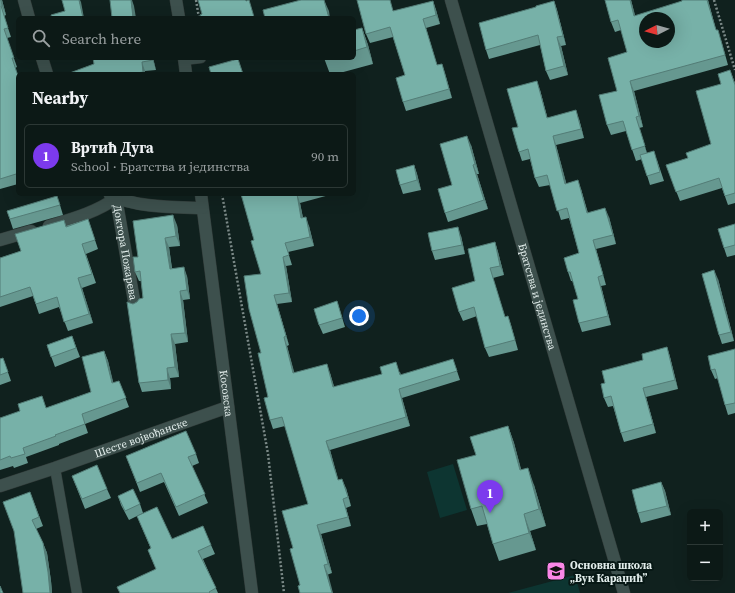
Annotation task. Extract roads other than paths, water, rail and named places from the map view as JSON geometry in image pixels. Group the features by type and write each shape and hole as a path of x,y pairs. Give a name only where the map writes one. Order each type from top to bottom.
{"street":[{"path":"24,0 28,16"},
{"path":"176,0 178,16"},
{"name":"Братства и јединства","path":"451,0 624,593"},
{"path":"43,60 46,72"},
{"path":"184,60 186,72"},
{"path":"0,240 73,218 108,204 113,196"},
{"name":"Доктора Пожарева","path":"135,306 113,196 149,205 202,208"},
{"name":"Косовска","path":"201,196 252,593"},
{"name":"Шесте војвођанске","path":"0,486 228,407"}],"lane":[{"path":"55,468 77,593"}],"place":[{"name":"Вртић Дуга","path":"490,513"},
{"name":"Основна школа „Вук Караџић”","path":"556,571"}]}
